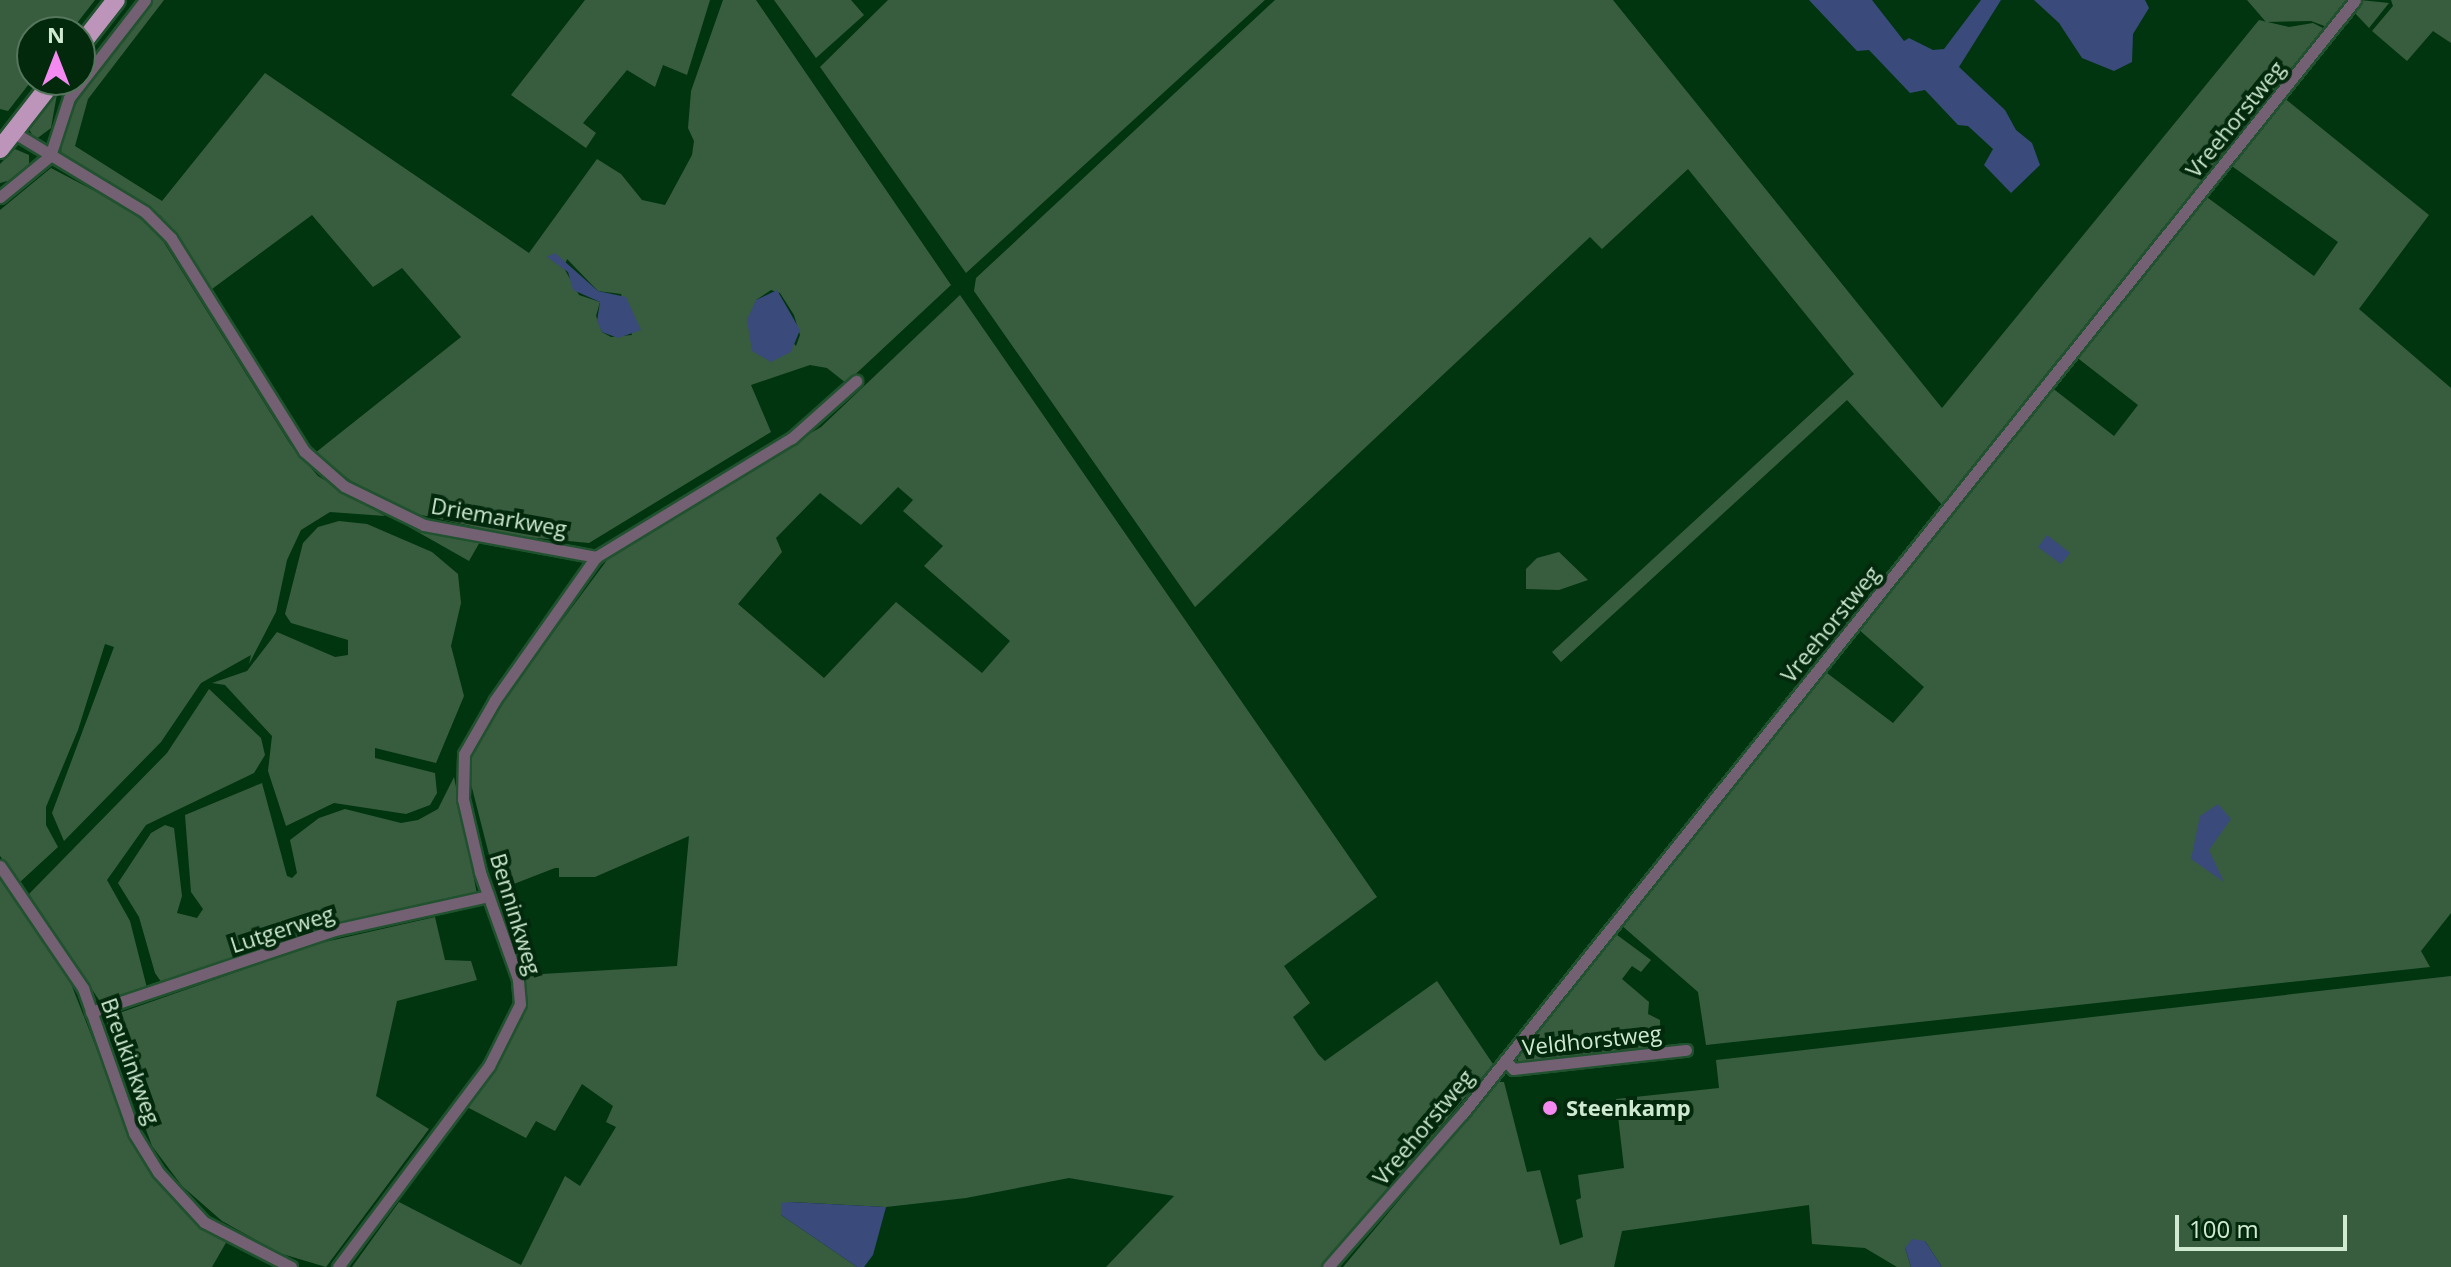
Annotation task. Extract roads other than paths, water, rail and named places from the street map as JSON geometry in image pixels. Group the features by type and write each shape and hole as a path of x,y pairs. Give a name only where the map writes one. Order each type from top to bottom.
{"main road":[{"path":"96,26 116,0"},
{"path":"0,149 41,96"}],"street":[{"path":"0,197 50,156 69,98 145,0"},
{"name":"Vreehorstweg","path":"1328,1267 1505,1060 2355,0"},
{"name":"Driemarkweg","path":"13,132 145,212 171,238 304,451 344,486 424,525 596,557"},
{"path":"596,557 792,438 856,381"},
{"name":"Benninkweg","path":"338,1267 513,1027 520,1004 518,979 488,896 463,799 464,754 495,700 596,557"},
{"name":"Breukinkweg","path":"0,866 83,988 134,1133 158,1172 204,1222 291,1267"},
{"name":"Lutgerweg","path":"91,1012 335,930 488,896"},
{"name":"Veldhorstweg","path":"1505,1060 1513,1069 1686,1050"}],"water":[{"path":"1809,0 1872,0 1904,41 1909,38 1933,50 1944,49 1981,0 2001,0 1959,67 2005,110 2016,130 2032,143 2040,165 2011,193 1984,165 1993,149 1968,126 1958,125 1925,90 1910,93 1869,50 1857,51"},
{"path":"2034,0 2145,0 2149,8 2133,34 2132,62 2114,71 2082,58 2059,23"},
{"path":"555,253 598,291 626,297 641,330 618,338 602,332 597,321 600,302 573,290 568,272 547,257"},
{"path":"777,290 800,330 791,352 771,362 752,351 747,320 756,300"},
{"path":"2047,535 2070,553 2061,564 2038,547"},
{"path":"2218,804 2231,819 2209,850 2224,882 2191,859 2200,816"},
{"path":"781,1203 886,1207 873,1255 864,1267 857,1267 781,1215"},
{"path":"1912,1239 1925,1241 1942,1267 1911,1267 1905,1248"}],"place":[{"name":"Steenkamp","path":"1550,1108"}]}
